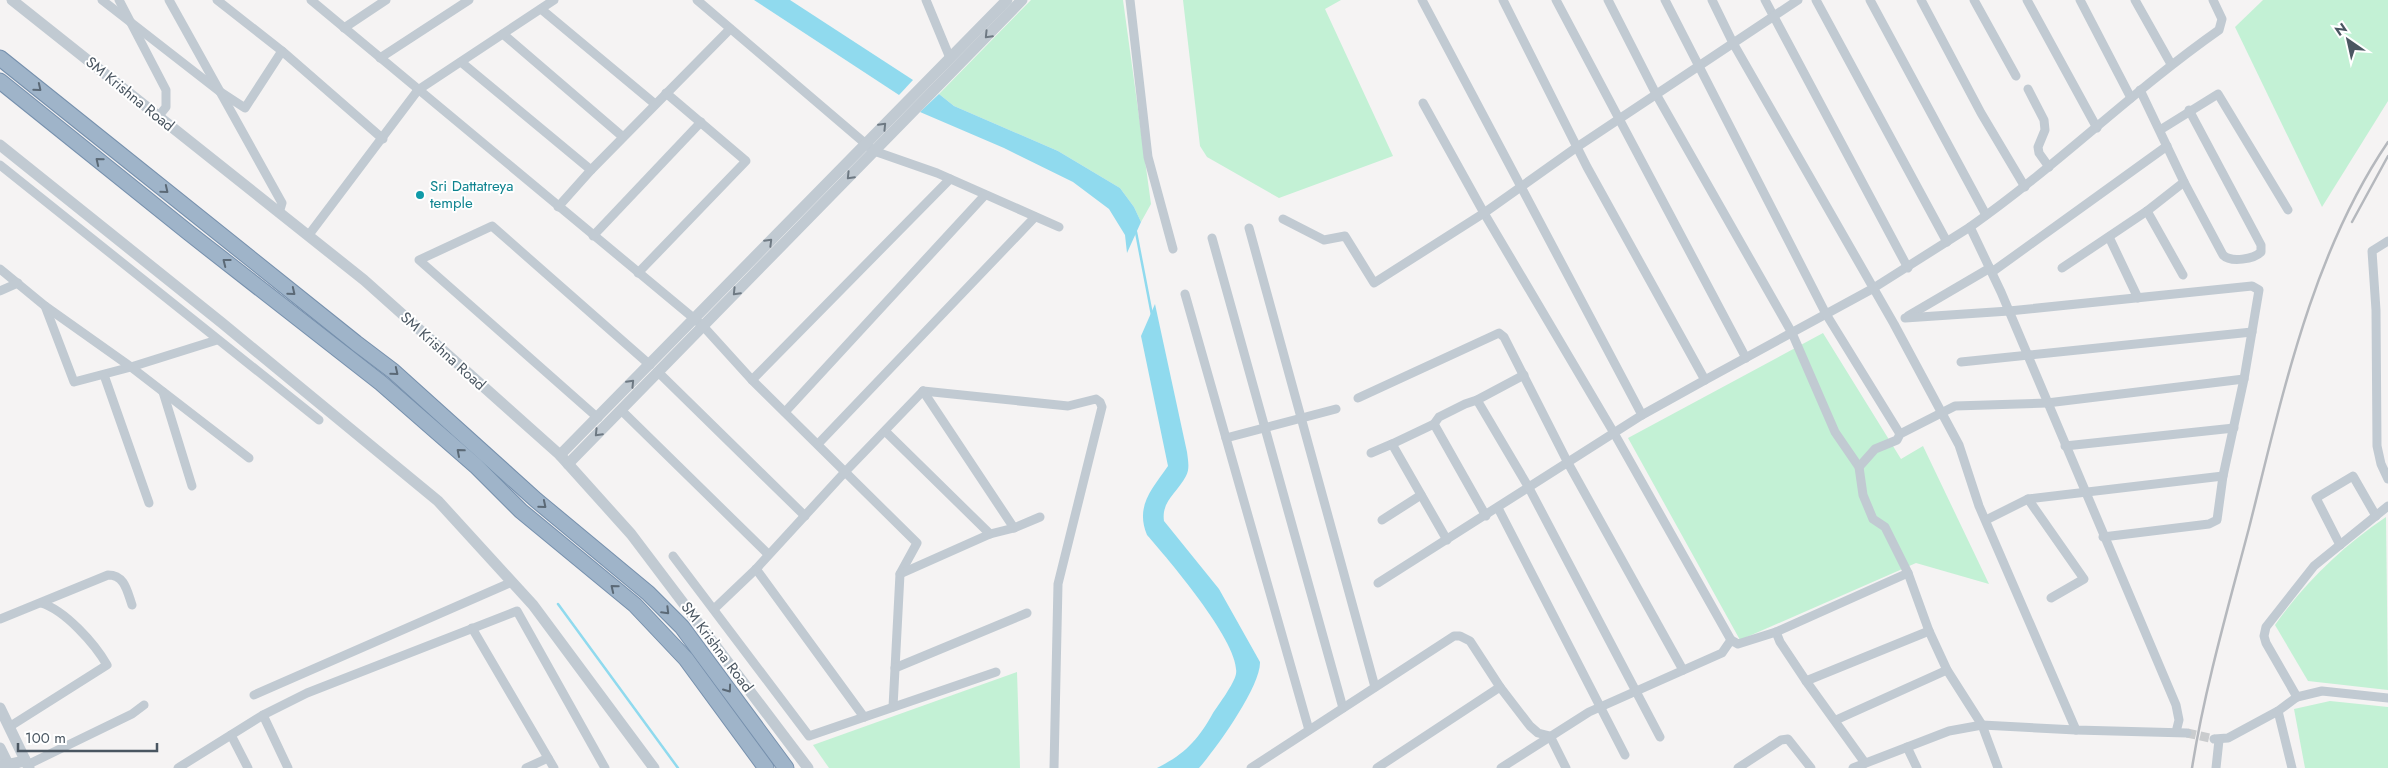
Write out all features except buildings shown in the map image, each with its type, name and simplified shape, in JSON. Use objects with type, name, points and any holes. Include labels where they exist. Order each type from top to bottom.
[{"type":"highway","name":"SM Krishna Road","points":[[0,58],[352,350],[521,511],[635,606],[686,659],[766,768]]},
{"type":"highway","name":"SM Krishna Road","points":[[0,81],[189,233],[352,350],[393,371],[536,500],[648,593],[682,628],[786,768]]},
{"type":"street","name":"SM Krishna Road","points":[[12,0],[364,280],[564,459],[631,534],[806,765]]},
{"type":"street","points":[[102,0],[218,91],[245,108],[282,51]]},
{"type":"street","points":[[119,0],[166,90],[166,107],[158,117]]},
{"type":"street","points":[[169,0],[282,203],[280,213]]},
{"type":"street","points":[[216,0],[282,51],[383,139]]},
{"type":"street","points":[[311,0],[698,322],[752,380],[917,544],[900,574],[893,707]]},
{"type":"street","points":[[344,28],[386,0]]},
{"type":"street","points":[[380,58],[469,0]]},
{"type":"street","points":[[308,236],[383,139],[418,90],[554,0]]},
{"type":"street","points":[[697,0],[871,147],[950,179],[1059,228]]},
{"type":"street","points":[[926,0],[950,58]]},
{"type":"street","points":[[871,147],[950,58],[1007,0]]},
{"type":"street","points":[[564,459],[598,418],[654,368],[871,147],[1022,0]]},
{"type":"street","points":[[1130,0],[1148,157],[1173,249]]},
{"type":"street","points":[[1422,0],[1642,415]]},
{"type":"street","points":[[1503,0],[1577,147],[1705,380]]},
{"type":"street","points":[[1556,0],[1746,358]]},
{"type":"street","points":[[1608,0],[1656,94],[1792,333],[1835,432],[1859,467],[1862,495],[1874,518],[1885,527],[1908,573],[1929,631],[1947,670],[1982,725],[1998,768]]},
{"type":"street","points":[[1665,0],[1826,314],[1900,434]]},
{"type":"street","points":[[1712,0],[1733,43],[1872,289],[1894,324],[1959,445],[1979,506],[2076,730]]},
{"type":"street","points":[[1765,0],[1908,268]]},
{"type":"street","points":[[1283,219],[1324,240],[1345,236],[1374,283],[1484,213],[1618,119],[1798,0]]},
{"type":"street","points":[[1816,0],[1948,242]]},
{"type":"street","points":[[1870,0],[1986,216]]},
{"type":"street","points":[[1921,0],[1981,113],[2025,187]]},
{"type":"street","points":[[1974,0],[2016,76]]},
{"type":"street","points":[[2027,0],[2097,128]]},
{"type":"street","points":[[2080,0],[2131,98]]},
{"type":"street","points":[[2134,0],[2171,64]]},
{"type":"street","points":[[1378,583],[1642,415],[1872,289],[1908,268],[1986,216],[2025,187],[2097,128],[2171,64],[2219,30],[2222,19],[2213,0]]},
{"type":"street","points":[[541,9],[655,104]]},
{"type":"street","points":[[558,207],[590,170],[730,29]]},
{"type":"street","points":[[503,34],[623,137]]},
{"type":"street","points":[[461,62],[590,170]]},
{"type":"street","points":[[2028,89],[2044,120],[2045,130],[2038,147],[2039,153],[2049,167]]},
{"type":"street","points":[[2140,90],[2184,182],[2225,257],[2253,258],[2261,252],[2261,245],[2189,110]]},
{"type":"street","points":[[638,273],[746,161],[666,93]]},
{"type":"street","points":[[2160,130],[2215,94],[2221,96],[2288,210]]},
{"type":"street","points":[[1423,103],[1484,213],[1614,433],[1731,640],[1738,644],[1776,632],[1908,573]]},
{"type":"street","points":[[593,236],[701,122]]},
{"type":"street","points":[[0,145],[438,501],[551,628],[654,768]]},
{"type":"street","points":[[1894,324],[1991,270],[2167,146]]},
{"type":"street","points":[[0,165],[318,420]]},
{"type":"street","points":[[752,380],[950,179]]},
{"type":"street","points":[[2062,268],[2109,238],[2184,182]]},
{"type":"street","points":[[785,412],[985,195]]},
{"type":"street","points":[[2147,211],[2183,275]]},
{"type":"street","points":[[818,444],[1034,217]]},
{"type":"street","points":[[598,418],[419,260],[492,226],[654,368],[805,516]]},
{"type":"street","points":[[1970,227],[2028,355],[2103,537],[2176,706],[2179,720],[2176,732]]},
{"type":"street","points":[[1249,228],[1375,687]]},
{"type":"street","points":[[1212,238],[1343,708]]},
{"type":"street","points":[[2109,238],[2138,298]]},
{"type":"street","points":[[2388,241],[2372,251],[2376,319],[2377,446],[2381,464],[2388,479]]},
{"type":"street","points":[[0,269],[45,306],[131,367],[249,458]]},
{"type":"street","points":[[0,292],[18,283]]},
{"type":"street","points":[[1905,318],[2009,311],[2252,286],[2260,294],[2223,476],[2217,520],[2215,522],[2103,537]]},
{"type":"street","points":[[1186,294],[1309,730]]},
{"type":"street","points":[[45,306],[74,382],[104,375],[217,340]]},
{"type":"street","points":[[1961,362],[2252,332]]},
{"type":"street","points":[[1358,398],[1498,333],[1508,342],[1568,463],[1683,670]]},
{"type":"street","points":[[564,459],[621,410],[654,368]]},
{"type":"street","points":[[104,375],[149,503]]},
{"type":"street","points":[[1371,453],[1434,424],[1439,417],[1477,400],[1524,375]]},
{"type":"street","points":[[1859,467],[1875,449],[1898,440],[1900,434],[1955,406],[2047,402],[2244,379]]},
{"type":"street","points":[[714,609],[756,569],[768,554],[923,391]]},
{"type":"street","points":[[923,391],[1014,528]]},
{"type":"street","points":[[923,391],[1068,406],[1096,399],[1102,407],[1058,584],[1054,768]]},
{"type":"street","points":[[163,392],[192,486]]},
{"type":"street","points":[[1477,400],[1529,488],[1660,737]]},
{"type":"street","points":[[1226,438],[1336,409]]},
{"type":"street","points":[[621,410],[768,554]]},
{"type":"street","points":[[1434,424],[1486,516]]},
{"type":"street","points":[[2065,446],[2234,428]]},
{"type":"street","points":[[886,432],[990,534]]},
{"type":"street","points":[[1392,444],[1447,540]]},
{"type":"street","points":[[1986,520],[2028,499],[2223,476]]},
{"type":"street","points":[[2340,545],[2316,498],[2354,476],[2376,516]]},
{"type":"street","points":[[1382,520],[1421,495]]},
{"type":"street","points":[[2028,499],[2084,578],[2051,598]]},
{"type":"street","points":[[2297,697],[2266,643],[2264,636],[2266,627],[2314,566],[2388,506]]},
{"type":"street","points":[[1498,508],[1626,755]]},
{"type":"street","points":[[900,574],[990,534],[1014,528],[1040,517]]},
{"type":"street","points":[[673,556],[809,736],[996,672]]},
{"type":"street","points":[[756,569],[864,717]]},
{"type":"street","points":[[0,619],[108,575],[116,575],[123,581],[132,605]]},
{"type":"street","points":[[254,695],[512,582]]},
{"type":"street","points":[[9,727],[108,665],[93,644],[52,607],[41,603]]},
{"type":"street","points":[[178,768],[263,715],[307,693],[516,611],[605,768]]},
{"type":"street","points":[[895,668],[1027,613]]},
{"type":"street","points":[[472,628],[554,768]]},
{"type":"street","points":[[1806,681],[1929,631]]},
{"type":"street","points":[[1776,632],[1780,642],[1806,681],[1836,720],[1865,764]]},
{"type":"street","points":[[1251,768],[1454,636],[1460,636],[1470,641],[1500,687],[1530,726],[1538,733],[1550,736],[1566,768]]},
{"type":"street","points":[[1501,768],[1600,706],[1722,653],[1731,640]]},
{"type":"street","points":[[1836,720],[1947,670]]},
{"type":"street","points":[[1376,768],[1500,687]]},
{"type":"street","points":[[2216,768],[2216,740],[2228,738],[2278,711],[2297,697],[2322,691],[2388,698]]},
{"type":"street","points":[[16,765],[132,714],[144,705]]},
{"type":"street","points":[[0,708],[9,727],[16,765]]},
{"type":"street","points":[[2278,711],[2292,768]]},
{"type":"street","points":[[263,715],[288,768]]},
{"type":"street","points":[[1853,768],[1949,730],[1982,725],[2187,733]]},
{"type":"street","points":[[231,734],[248,768]]},
{"type":"street","points":[[1738,768],[1780,740],[1788,740],[1811,768]]},
{"type":"street","points":[[1907,747],[1917,768]]},
{"type":"street","points":[[0,748],[16,765]]},
{"type":"street","points":[[526,768],[548,758]]},
{"type":"green space","points":[[1031,0],[1123,0],[1151,204],[1141,222],[1134,207],[1120,188],[1058,151],[954,106],[939,94]]},
{"type":"green space","points":[[1183,0],[1341,0],[1325,9],[1393,156],[1279,198],[1207,157],[1200,146]]},
{"type":"green space","points":[[2263,0],[2388,0],[2388,101],[2322,207],[2235,27]]},
{"type":"green space","points":[[1823,333],[1901,459],[1923,446],[1989,584],[1916,563],[1740,640],[1628,438]]},
{"type":"green space","points":[[2386,517],[2388,690],[2308,681],[2275,625],[2312,579],[2354,540]]},
{"type":"green space","points":[[1017,672],[1020,768],[829,768],[813,745]]},
{"type":"green space","points":[[2330,701],[2388,707],[2388,768],[2305,768],[2294,709]]},
{"type":"water","points":[[754,0],[790,0],[913,80],[899,95]]},
{"type":"water","points":[[939,94],[954,106],[1058,151],[1120,188],[1134,207],[1141,222],[1127,253],[1125,235],[1109,209],[1073,182],[1004,148],[920,112]]},
{"type":"water","points":[[1155,304],[1188,464],[1188,470],[1183,482],[1165,508],[1164,521],[1219,589],[1260,662],[1258,673],[1246,701],[1216,747],[1199,768],[1157,768],[1183,752],[1196,739],[1236,674],[1234,660],[1216,623],[1186,582],[1147,535],[1144,525],[1144,506],[1147,498],[1168,466],[1141,336]]},
{"type":"waterway","points":[[1136,232],[1152,315]]},
{"type":"waterway","points":[[558,604],[678,768]]},
{"type":"tunnel","points":[[2187,733],[2214,739]]},
{"type":"railway","points":[[2192,768],[2203,708],[2218,648],[2287,379],[2302,329],[2338,232],[2361,186],[2388,142]]},
{"type":"railway","points":[[2352,222],[2388,156]]},
{"type":"place","name":"Sri Dattatreya temple","points":[[420,195]]}]
